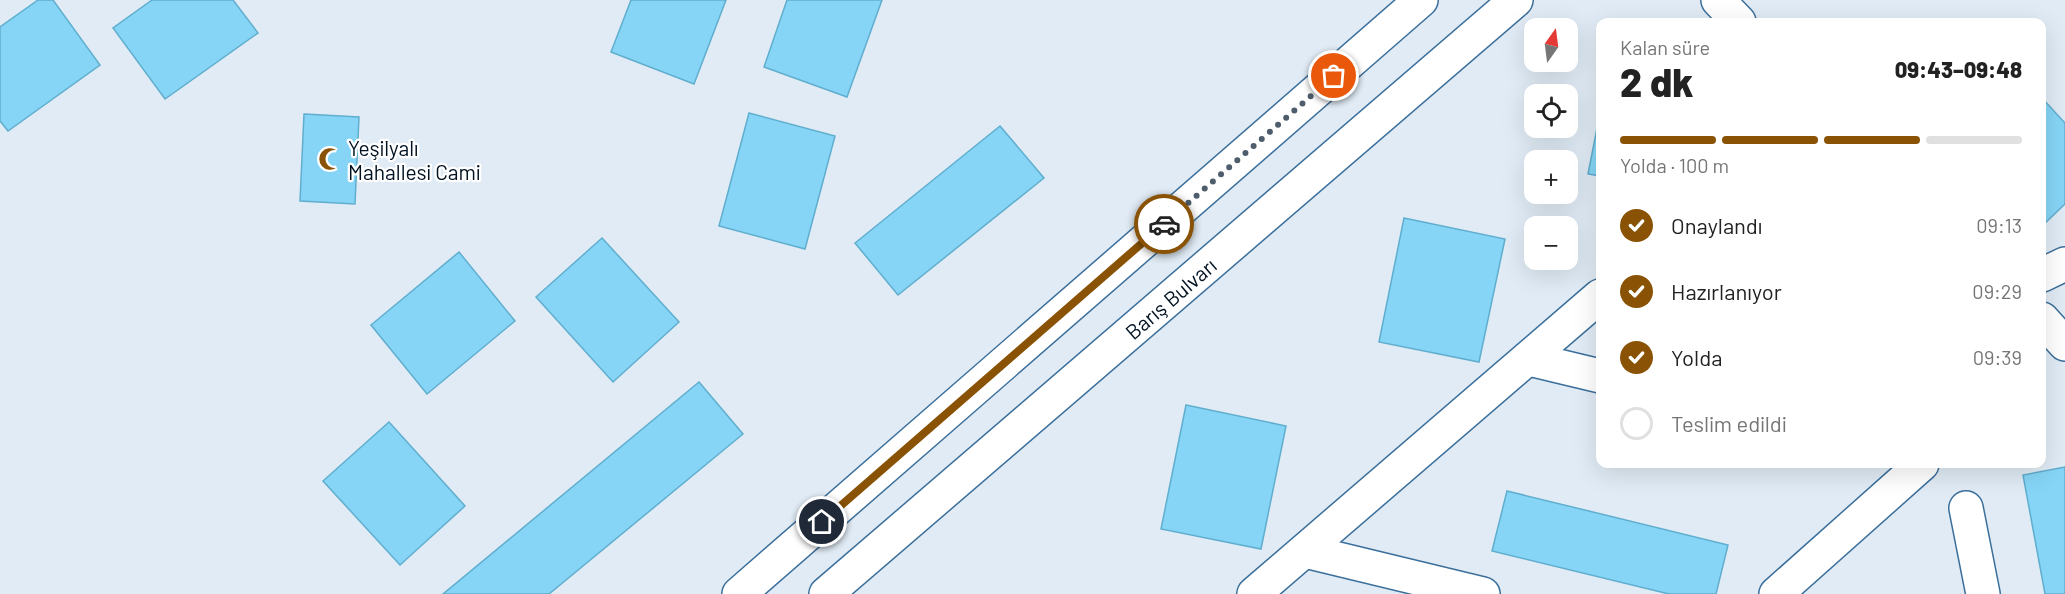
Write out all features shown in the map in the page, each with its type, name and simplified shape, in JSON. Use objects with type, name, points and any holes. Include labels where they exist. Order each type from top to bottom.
[{"type":"main road","points":[[740,594],[1421,0]]},
{"type":"main road","name":"Barış Bulvarı","points":[[826,594],[1516,0]]},
{"type":"main road","points":[[1718,0],[1735,18]]},
{"type":"main road","points":[[2046,273],[2065,264]]},
{"type":"main road","points":[[1254,594],[1596,300]]},
{"type":"main road","points":[[1529,359],[1596,375]]},
{"type":"main road","points":[[1776,594],[1918,468]]},
{"type":"main road","points":[[1966,508],[1983,594]]},
{"type":"main road","points":[[1305,551],[1483,594]]},
{"type":"building","points":[[38,0],[53,0],[100,65],[8,131],[0,121],[0,27]]},
{"type":"building","points":[[152,0],[233,0],[258,33],[165,99],[113,28]]},
{"type":"building","points":[[631,0],[726,0],[694,84],[611,52]]},
{"type":"building","points":[[787,0],[882,0],[847,97],[764,67]]},
{"type":"building","points":[[2046,102],[2065,123],[2065,204],[2046,222]]},
{"type":"building","points":[[749,113],[835,136],[805,249],[719,226]]},
{"type":"building","name":"Yeşilyalı Mahallesi Cami","points":[[304,114],[359,117],[355,204],[300,201]]},
{"type":"building","points":[[1000,126],[1044,178],[898,295],[855,243]]},
{"type":"building","points":[[1596,133],[1596,175],[1588,174]]},
{"type":"building","points":[[1404,218],[1505,239],[1479,362],[1379,342]]},
{"type":"building","points":[[602,238],[679,322],[613,382],[536,297]]},
{"type":"building","points":[[459,252],[515,321],[427,394],[371,325]]},
{"type":"building","points":[[699,382],[743,434],[549,594],[443,594]]},
{"type":"building","points":[[1186,405],[1286,426],[1261,549],[1161,529]]},
{"type":"building","points":[[389,422],[465,506],[400,565],[323,481]]},
{"type":"building","points":[[2065,467],[2065,594],[2045,594],[2023,475]]},
{"type":"building","points":[[1507,491],[1728,545],[1716,594],[1669,594],[1492,551]]},
{"type":"way so far","points":[[1164,224],[1334,76]]},
{"type":"place","name":"Yeşilyalı Mahallesi Cami","points":[[330,159]]},
{"type":"route","points":[[822,522],[1164,224]]}]
